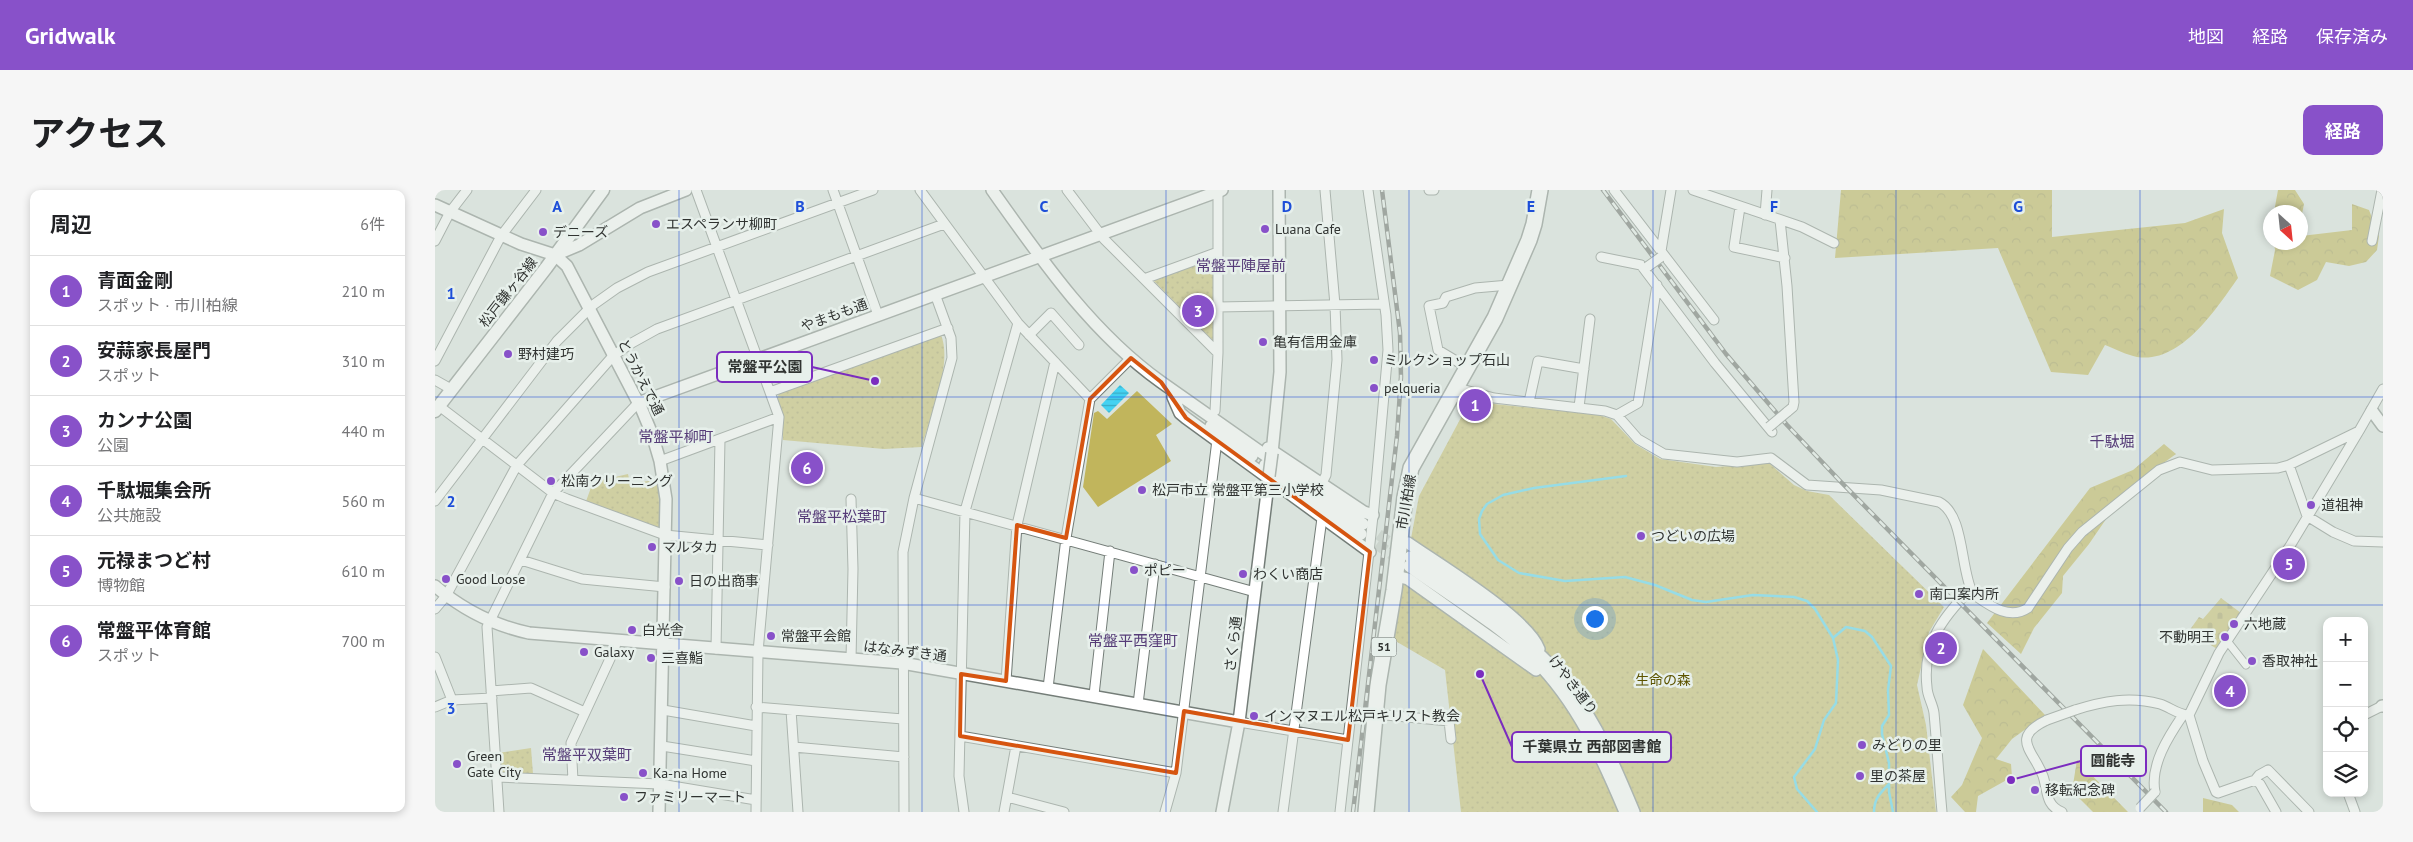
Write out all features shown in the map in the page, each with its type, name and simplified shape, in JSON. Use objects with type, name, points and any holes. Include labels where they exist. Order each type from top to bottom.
[{"type":"main road","name":"松戸鎌ヶ谷線","points":[[437,409],[603,190]]},
{"type":"main road","name":"市川柏線","points":[[1366,812],[1375,714],[1396,576],[1405,497],[1411,468],[1458,388],[1495,318],[1534,224],[1540,190]]},
{"type":"street","points":[[435,241],[450,212],[467,190]]},
{"type":"street","points":[[435,361],[501,236],[536,190]]},
{"type":"street","points":[[435,205],[501,236],[555,255],[579,245],[640,208],[687,190]]},
{"type":"street","points":[[696,190],[779,417],[758,652],[756,812]]},
{"type":"street","points":[[833,190],[878,315]]},
{"type":"street","points":[[435,501],[557,341],[589,308],[617,288],[648,272],[873,190]]},
{"type":"street","points":[[920,190],[1018,323],[1090,399]]},
{"type":"street","points":[[992,190],[1070,295],[1131,358],[1362,529],[1173,397]]},
{"type":"street","points":[[1067,190],[1100,234],[1217,352]]},
{"type":"street","points":[[1215,411],[1219,190]]},
{"type":"street","name":"やまもも通","points":[[638,403],[1219,190]]},
{"type":"street","name":"さくら通","points":[[1221,812],[1239,722],[1280,372],[1279,190]]},
{"type":"street","points":[[1322,484],[1326,475],[1336,370],[1335,305],[1325,190]]},
{"type":"street","points":[[1340,812],[1370,552],[1387,359],[1384,304],[1368,190]]},
{"type":"street","points":[[1429,190],[1434,190]]},
{"type":"street","points":[[1614,190],[1714,320]]},
{"type":"street","points":[[1645,268],[1662,254],[1671,190]]},
{"type":"street","points":[[1693,190],[1711,193],[1740,207],[1803,227],[1834,243]]},
{"type":"street","points":[[1765,214],[1767,190]]},
{"type":"street","points":[[2372,241],[2382,190]]},
{"type":"street","points":[[1740,207],[1734,247],[1785,258]]},
{"type":"street","points":[[1601,257],[1641,265],[1645,268],[1715,363],[1770,430],[1793,407],[1794,402],[1785,258],[1780,220]]},
{"type":"street","points":[[435,609],[446,596],[517,465],[613,356],[657,329],[944,224]]},
{"type":"street","points":[[1144,279],[1217,252]]},
{"type":"street","name":"とうかえで通","points":[[555,255],[567,266],[638,403],[652,434],[660,461],[666,499],[663,710],[659,812]]},
{"type":"street","points":[[1468,368],[1438,350],[1429,306],[1443,303],[1446,297],[1475,288],[1509,285]]},
{"type":"street","points":[[1617,415],[1638,403],[1657,285]]},
{"type":"street","points":[[904,812],[903,552],[913,498],[950,370],[951,338],[935,294]]},
{"type":"street","points":[[1218,307],[1384,304]]},
{"type":"street","points":[[1029,335],[1051,313],[1079,345]]},
{"type":"street","points":[[1579,407],[1590,319]]},
{"type":"street","points":[[964,812],[959,776],[965,511],[1018,323]]},
{"type":"street","points":[[770,392],[948,328]]},
{"type":"street","points":[[1048,688],[1066,538],[1090,399],[1131,358]]},
{"type":"street","points":[[1529,402],[1538,361],[1584,369]]},
{"type":"street","points":[[1006,681],[1017,525],[1055,362]]},
{"type":"street","points":[[435,380],[451,389]]},
{"type":"street","points":[[1161,382],[1186,390],[1272,452],[1364,512],[1373,515]]},
{"type":"street","points":[[1161,382],[1173,397],[1180,413],[1370,552]]},
{"type":"street","points":[[1458,388],[1494,398],[1595,408],[1617,415],[1638,439],[1664,454],[1737,462],[1771,458],[1807,485],[1881,490],[1943,504],[1954,519],[1970,590],[1991,607],[2006,613],[2021,612],[2028,608],[2068,548],[2082,532],[2146,480],[2173,464],[2184,462],[2212,470],[2278,468],[2289,465],[2359,431]]},
{"type":"street","points":[[2142,810],[2155,792],[2155,775],[2164,742],[2186,715],[2227,641],[2372,411],[2383,389]]},
{"type":"street","points":[[499,812],[487,632],[490,622],[553,493],[638,403]]},
{"type":"street","points":[[437,409],[482,439],[553,493],[665,535],[768,545]]},
{"type":"street","points":[[2372,411],[2383,426]]},
{"type":"street","points":[[660,461],[779,417]]},
{"type":"street","points":[[716,649],[720,439]]},
{"type":"street","points":[[1165,812],[1176,773],[1217,440]]},
{"type":"street","points":[[2289,465],[2307,516],[2333,532],[2355,541],[2383,542]]},
{"type":"street","points":[[913,498],[1066,538],[1255,592]]},
{"type":"street","points":[[851,499],[853,569],[851,659]]},
{"type":"street","points":[[1283,812],[1322,518]]},
{"type":"street","points":[[1400,542],[1408,543],[1509,614],[1531,634],[1537,657]]},
{"type":"street","points":[[1094,695],[1110,551]]},
{"type":"street","points":[[521,560],[582,579],[665,587]]},
{"type":"street","points":[[1409,562],[1519,634],[1537,657]]},
{"type":"street","points":[[1138,704],[1155,564]]},
{"type":"street","points":[[1396,576],[1408,579],[1538,672],[1549,677]]},
{"type":"street","name":"はなみずき通","points":[[435,586],[466,610],[490,622],[529,633],[902,663],[1348,740]]},
{"type":"street","points":[[1942,812],[1933,707],[1927,689],[1926,675],[1934,633],[1949,610],[1970,590]]},
{"type":"street","points":[[573,780],[571,743],[615,648],[616,641]]},
{"type":"street","points":[[2227,641],[2245,664]]},
{"type":"street","points":[[435,656],[453,700]]},
{"type":"street","name":"けやき通り","points":[[1537,657],[1549,677],[1585,725],[1601,756],[1625,812]]},
{"type":"street","name":"けやき通り","points":[[1537,657],[1569,687],[1591,720],[1608,752],[1634,812]]},
{"type":"street","points":[[435,708],[453,700],[531,688],[585,712]]},
{"type":"street","points":[[2062,812],[2053,808],[2049,801],[2043,777],[2027,749],[2029,733],[2034,726],[2075,710],[2099,703],[2122,700],[2161,704],[2186,715],[2215,792],[2218,793],[2255,780],[2259,775],[2268,770],[2309,812]]},
{"type":"street","points":[[2368,713],[2383,706]]},
{"type":"street","points":[[756,707],[903,719]]},
{"type":"street","points":[[663,710],[756,726]]},
{"type":"street","points":[[791,710],[798,812]]},
{"type":"street","points":[[1375,714],[1449,722],[1451,739]]},
{"type":"street","points":[[960,736],[1176,773]]},
{"type":"street","points":[[662,746],[756,762]]},
{"type":"street","points":[[1004,812],[1016,746]]},
{"type":"street","points":[[794,748],[904,757]]},
{"type":"street","points":[[497,777],[660,784],[756,800]]},
{"type":"street","points":[[2255,780],[2260,784],[2276,812]]},
{"type":"street","points":[[1007,797],[1064,812]]},
{"type":"street","points":[[2349,797],[2355,812]]},
{"type":"highlighted area","points":[[1131,358],[1161,382],[1186,418],[1370,552],[1348,740],[1184,711],[1176,773],[960,736],[961,674],[1006,681],[1017,525],[1066,538],[1090,399]]},
{"type":"green space","points":[[1841,190],[2052,190],[2052,237],[2185,223],[2224,209],[2222,233],[2238,278],[2196,332],[2168,352],[2153,357],[2137,357],[2105,345],[2088,375],[2051,372],[1998,248],[1835,258]]},
{"type":"green space","points":[[2278,190],[2295,190],[2304,204],[2304,205],[2275,205]]},
{"type":"green space","points":[[2352,204],[2369,210],[2379,236],[2377,250],[2366,262],[2349,266],[2326,262],[2317,280],[2298,290],[2270,276],[2275,250],[2308,250],[2308,235],[2352,230]]},
{"type":"green space","points":[[1214,258],[1214,341],[1213,341],[1152,279]]},
{"type":"green space","points":[[941,335],[944,347],[942,375],[935,406],[922,447],[884,449],[783,440],[783,417],[777,398],[780,392]]},
{"type":"green space","points":[[1137,391],[1172,424],[1156,435],[1171,461],[1098,507],[1083,487],[1094,413],[1098,411],[1107,419]]},
{"type":"green space","name":"生命の森","points":[[1471,399],[1494,404],[1596,414],[1611,419],[1635,444],[1660,459],[1716,467],[1769,463],[1794,485],[1807,491],[1829,495],[1944,607],[1929,632],[1917,685],[1926,725],[1936,812],[1461,812],[1445,670],[1392,639],[1419,496]]},
{"type":"green space","points":[[2164,444],[2176,454],[2126,490],[2089,544],[2063,576],[2062,593],[2034,628],[2021,654],[1987,623],[2090,488],[2133,470]]},
{"type":"green space","points":[[628,474],[630,483],[658,480],[660,527],[657,529],[585,504],[593,482]]},
{"type":"green space","points":[[2221,598],[2241,613],[2217,649],[2189,631],[2199,617],[2203,619]]},
{"type":"green space","points":[[1983,649],[2045,715],[2012,739],[1996,759],[2011,764],[2012,777],[1978,796],[1976,812],[1965,812],[1951,797],[1962,785],[1982,738],[1963,705]]},
{"type":"green space","points":[[531,748],[533,774],[531,776],[499,773],[498,753]]},
{"type":"green space","points":[[2077,760],[2128,812],[2093,812],[2072,791]]},
{"type":"green space","points":[[2203,798],[2232,805],[2239,812],[2203,812]]},
{"type":"water","points":[[1120,385],[1129,393],[1109,413],[1101,405]]},
{"type":"waterway","points":[[1626,476],[1534,488],[1503,495],[1487,504],[1482,511],[1479,519],[1480,534],[1498,560],[1519,573],[1565,581],[1625,577],[1655,585],[1692,600],[1706,602],[1753,595],[1794,597],[1807,601],[1815,609],[1833,638],[1838,660],[1836,703],[1824,720],[1815,749],[1794,777],[1797,789],[1817,812]]},
{"type":"waterway","points":[[1833,638],[1846,627],[1865,631],[1872,637],[1891,666],[1888,690],[1889,715],[1882,726],[1882,734],[1889,763],[1889,792],[1893,812]]},
{"type":"waterway","points":[[1874,812],[1878,796],[1889,784]]},
{"type":"tunnel","points":[[1365,525],[1405,553]]},
{"type":"tunnel","points":[[1363,535],[1403,562]]},
{"type":"railway","points":[[1353,812],[1397,436],[1401,377],[1400,333],[1382,190]]},
{"type":"railway","points":[[1603,190],[1726,354],[1787,425],[2166,812]]},
{"type":"place","name":"エスペランサ柳町","points":[[656,224]]},
{"type":"place","name":"Luana Cafe","points":[[1265,229]]},
{"type":"place","name":"デニーズ","points":[[543,232]]},
{"type":"place","name":"カンナ公園","points":[[1198,311]]},
{"type":"place","name":"亀有信用金庫","points":[[1263,342]]},
{"type":"place","name":"野村建巧","points":[[508,354]]},
{"type":"place","name":"ミルクショップ石山","points":[[1374,360]]},
{"type":"place","name":"常盤平公園","points":[[875,381]]},
{"type":"place","name":"pelqueria","points":[[1374,388]]},
{"type":"place","name":"青面金剛","points":[[1475,405]]},
{"type":"place","name":"常盤平体育館","points":[[807,468]]},
{"type":"place","name":"松南クリーニング","points":[[551,481]]},
{"type":"place","name":"松戸市立 常盤平第三小学校","points":[[1142,490]]},
{"type":"place","name":"道祖神","points":[[2311,505]]},
{"type":"place","name":"つどいの広場","points":[[1641,536]]},
{"type":"place","name":"マルタカ","points":[[652,547]]},
{"type":"place","name":"元禄まつど村","points":[[2289,564]]},
{"type":"place","name":"ポピー","points":[[1134,570]]},
{"type":"place","name":"わくい商店","points":[[1243,574]]},
{"type":"place","name":"Good Loose","points":[[446,579]]},
{"type":"place","name":"日の出商事","points":[[679,581]]},
{"type":"place","name":"南口案内所","points":[[1919,594]]},
{"type":"place","name":"六地蔵","points":[[2234,624]]},
{"type":"place","name":"白光舎","points":[[632,630]]},
{"type":"place","name":"常盤平会館","points":[[771,636]]},
{"type":"place","name":"不動明王","points":[[2225,637]]},
{"type":"place","name":"安蒜家長屋門","points":[[1941,648]]},
{"type":"place","name":"Galaxy","points":[[584,652]]},
{"type":"place","name":"三喜鮨","points":[[651,658]]},
{"type":"place","name":"香取神社","points":[[2252,661]]},
{"type":"place","name":"千葉県立 西部図書館","points":[[1480,674]]},
{"type":"place","name":"千駄堀集会所","points":[[2230,691]]},
{"type":"place","name":"インマヌエル松戸キリスト教会","points":[[1254,716]]},
{"type":"place","name":"みどりの里","points":[[1862,745]]},
{"type":"place","name":"Green Gate City","points":[[457,764]]},
{"type":"place","name":"Ka-na Home","points":[[643,773]]},
{"type":"place","name":"里の茶屋","points":[[1860,776]]},
{"type":"place","name":"圓能寺","points":[[2011,780]]},
{"type":"place","name":"移転紀念碑","points":[[2035,790]]},
{"type":"place","name":"ファミリーマート","points":[[624,797]]},
{"type":"district","name":"常盤平陣屋前","points":[[1241,266]]},
{"type":"district","name":"常盤平柳町","points":[[676,437]]},
{"type":"district","name":"千駄堀","points":[[2112,442]]},
{"type":"district","name":"常盤平松葉町","points":[[842,517]]},
{"type":"district","name":"常盤平西窪町","points":[[1133,641]]},
{"type":"district","name":"常盤平双葉町","points":[[587,755]]}]
